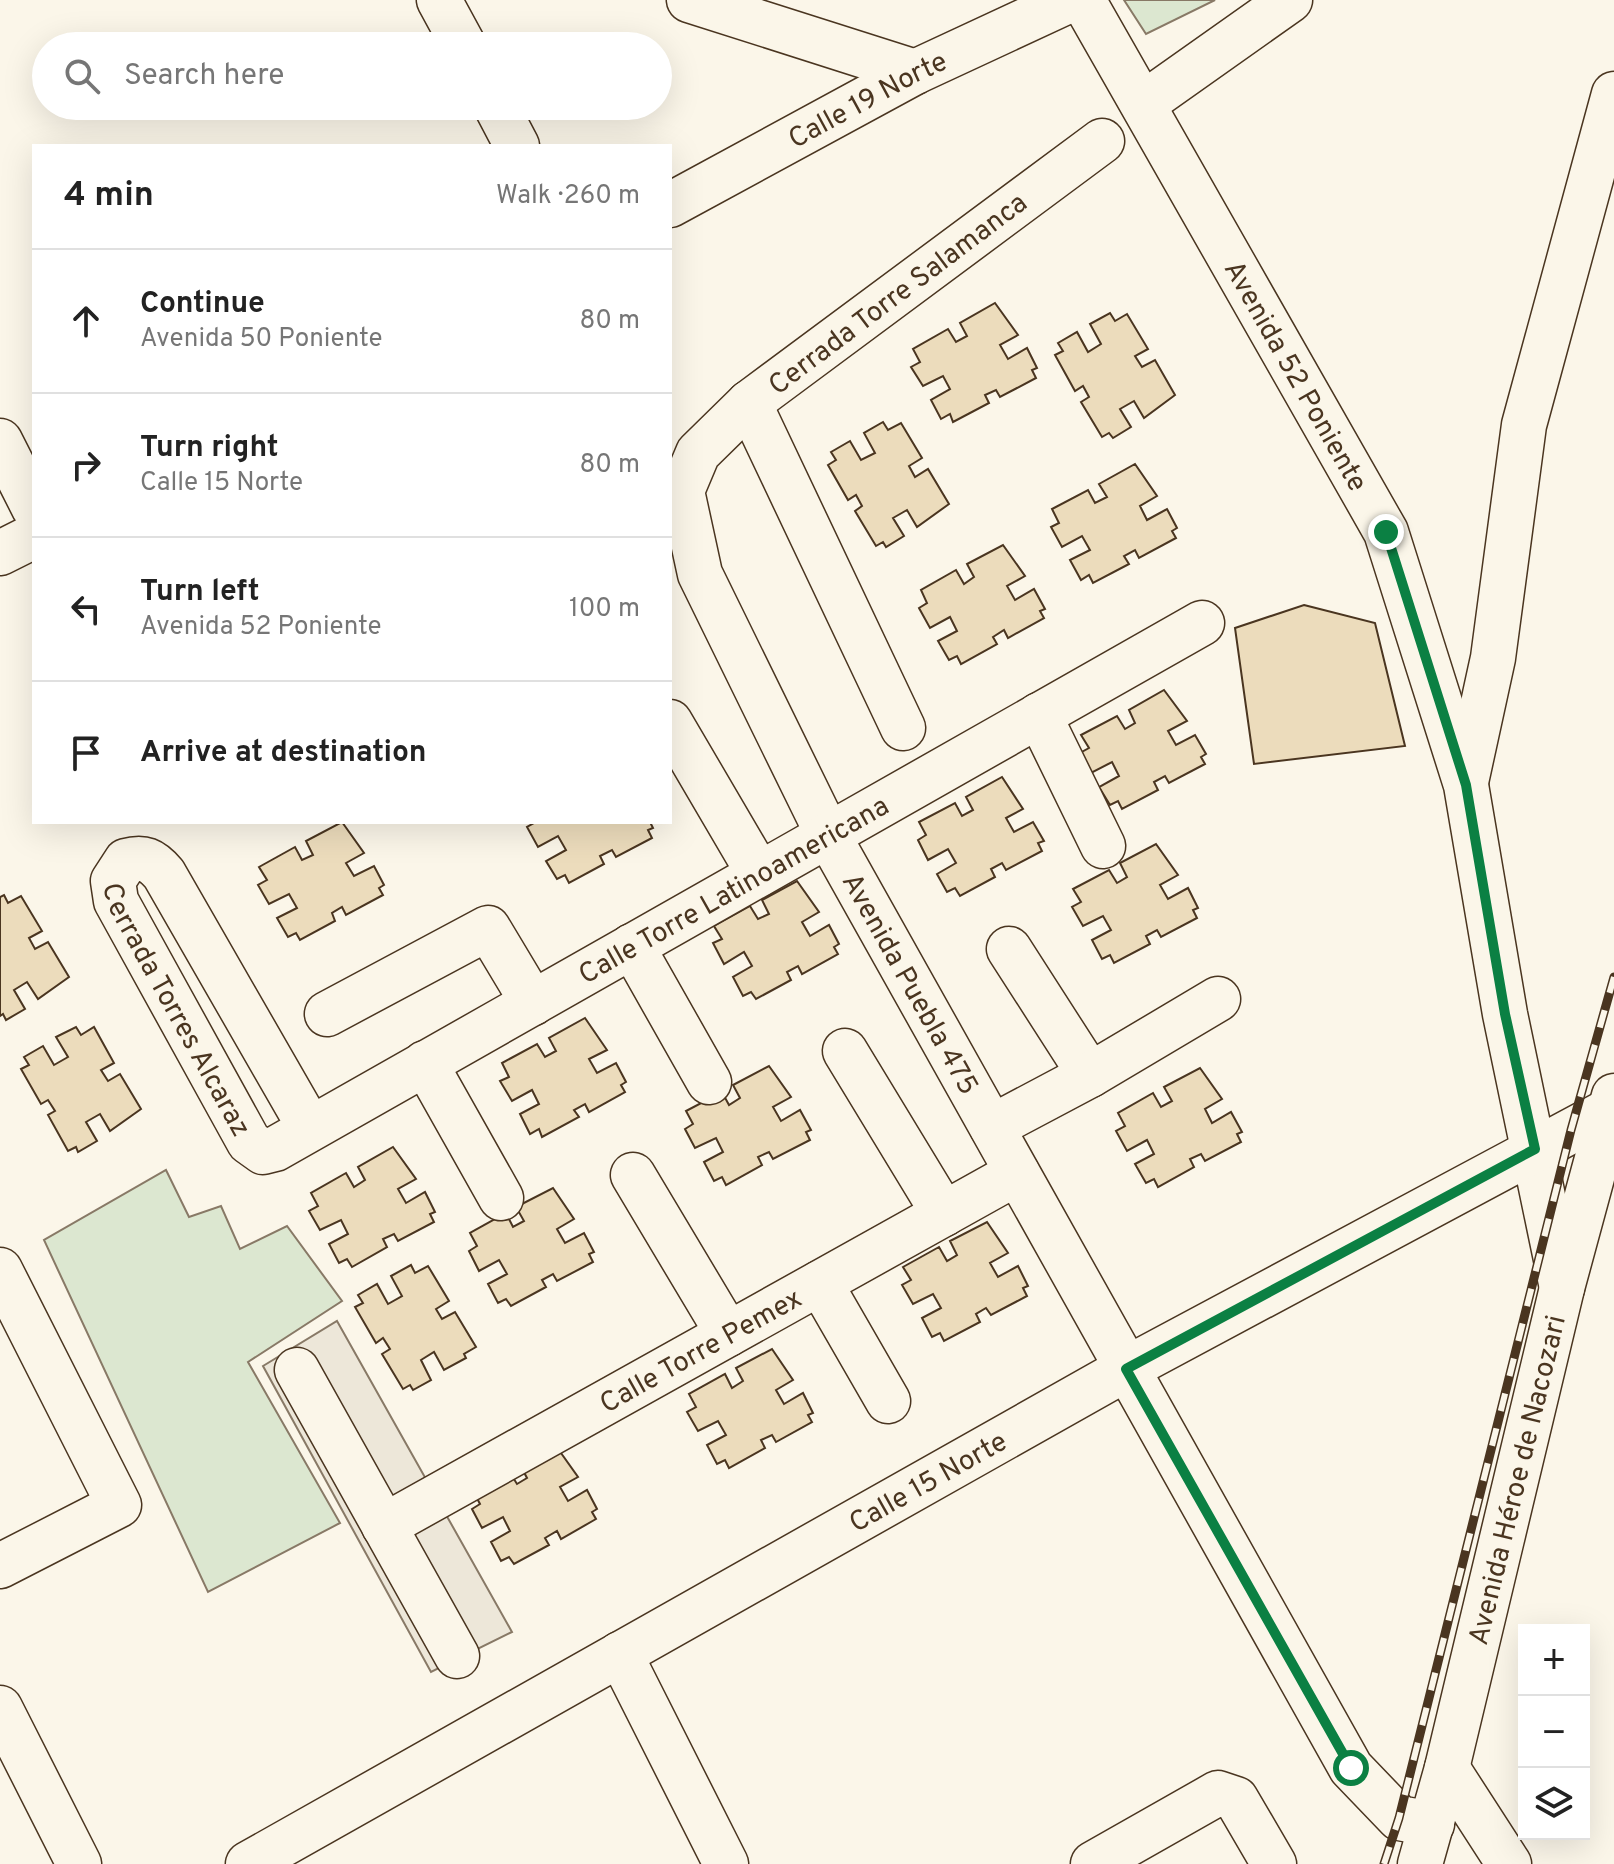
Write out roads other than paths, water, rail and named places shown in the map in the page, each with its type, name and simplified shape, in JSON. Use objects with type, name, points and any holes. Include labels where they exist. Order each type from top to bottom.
[{"type":"street","points":[[439,0],[456,32]]},
{"type":"street","points":[[689,0],[915,72]]},
{"type":"street","name":"Calle 19 Norte","points":[[672,204],[915,72],[1070,0]]},
{"type":"street","name":"Avenida 52 Poniente","points":[[1083,0],[1386,532],[1466,785],[1505,1014],[1562,1288]]},
{"type":"street","points":[[1143,104],[1290,0]]},
{"type":"street","points":[[1466,785],[1493,658],[1524,425],[1614,94]]},
{"type":"street","points":[[503,120],[516,144]]},
{"type":"street","name":"Cerrada Torre Salamanca","points":[[698,453],[749,403],[1102,141]]},
{"type":"street","points":[[749,403],[903,728]]},
{"type":"street","points":[[0,441],[32,504]]},
{"type":"street","name":"Avenida Puebla 475","points":[[698,453],[682,491],[700,574],[828,835],[1351,1768],[1426,1844]]},
{"type":"street","points":[[0,553],[32,537]]},
{"type":"street","name":"Calle Torre Latinoamericana","points":[[263,1152],[275,1149],[1202,623]]},
{"type":"street","points":[[1039,715],[1103,846]]},
{"type":"street","points":[[672,725],[759,874]]},
{"type":"street","name":"Cerrada Torres Alcaraz","points":[[263,1152],[249,1142],[116,901],[113,881],[126,861],[138,857],[153,861],[164,874],[310,1128]]},
{"type":"street","points":[[327,1014],[488,928],[533,1003]]},
{"type":"street","points":[[632,946],[709,1082]]},
{"type":"street","points":[[1009,949],[1090,1075]]},
{"type":"street","points":[[992,1127],[1090,1075],[1218,999]]},
{"type":"street","points":[[845,1051],[944,1214]]},
{"type":"street","points":[[425,1063],[501,1198]]},
{"type":"street","name":"Calle 15 Norte","points":[[248,1864],[1126,1369],[1613,1104]]},
{"type":"street","name":"Avenida Héroe de Nacozari","points":[[1426,1844],[1562,1288],[1613,1104]]},
{"type":"street","name":"Calle Torre Pemex","points":[[384,1526],[1017,1173]]},
{"type":"street","points":[[633,1175],[728,1334]]},
{"type":"street","points":[[0,1270],[119,1505],[0,1566]]},
{"type":"street","points":[[820,1283],[888,1401]]},
{"type":"street","points":[[297,1370],[457,1656]]},
{"type":"street","points":[[620,1654],[726,1864]]},
{"type":"street","points":[[0,1708],[79,1864]]},
{"type":"street","points":[[1447,1768],[1509,1864]]},
{"type":"street","points":[[1093,1864],[1218,1793],[1236,1799],[1274,1864]]},
{"type":"railway","points":[[1384,1864],[1399,1818],[1571,1130],[1614,977]]}]
